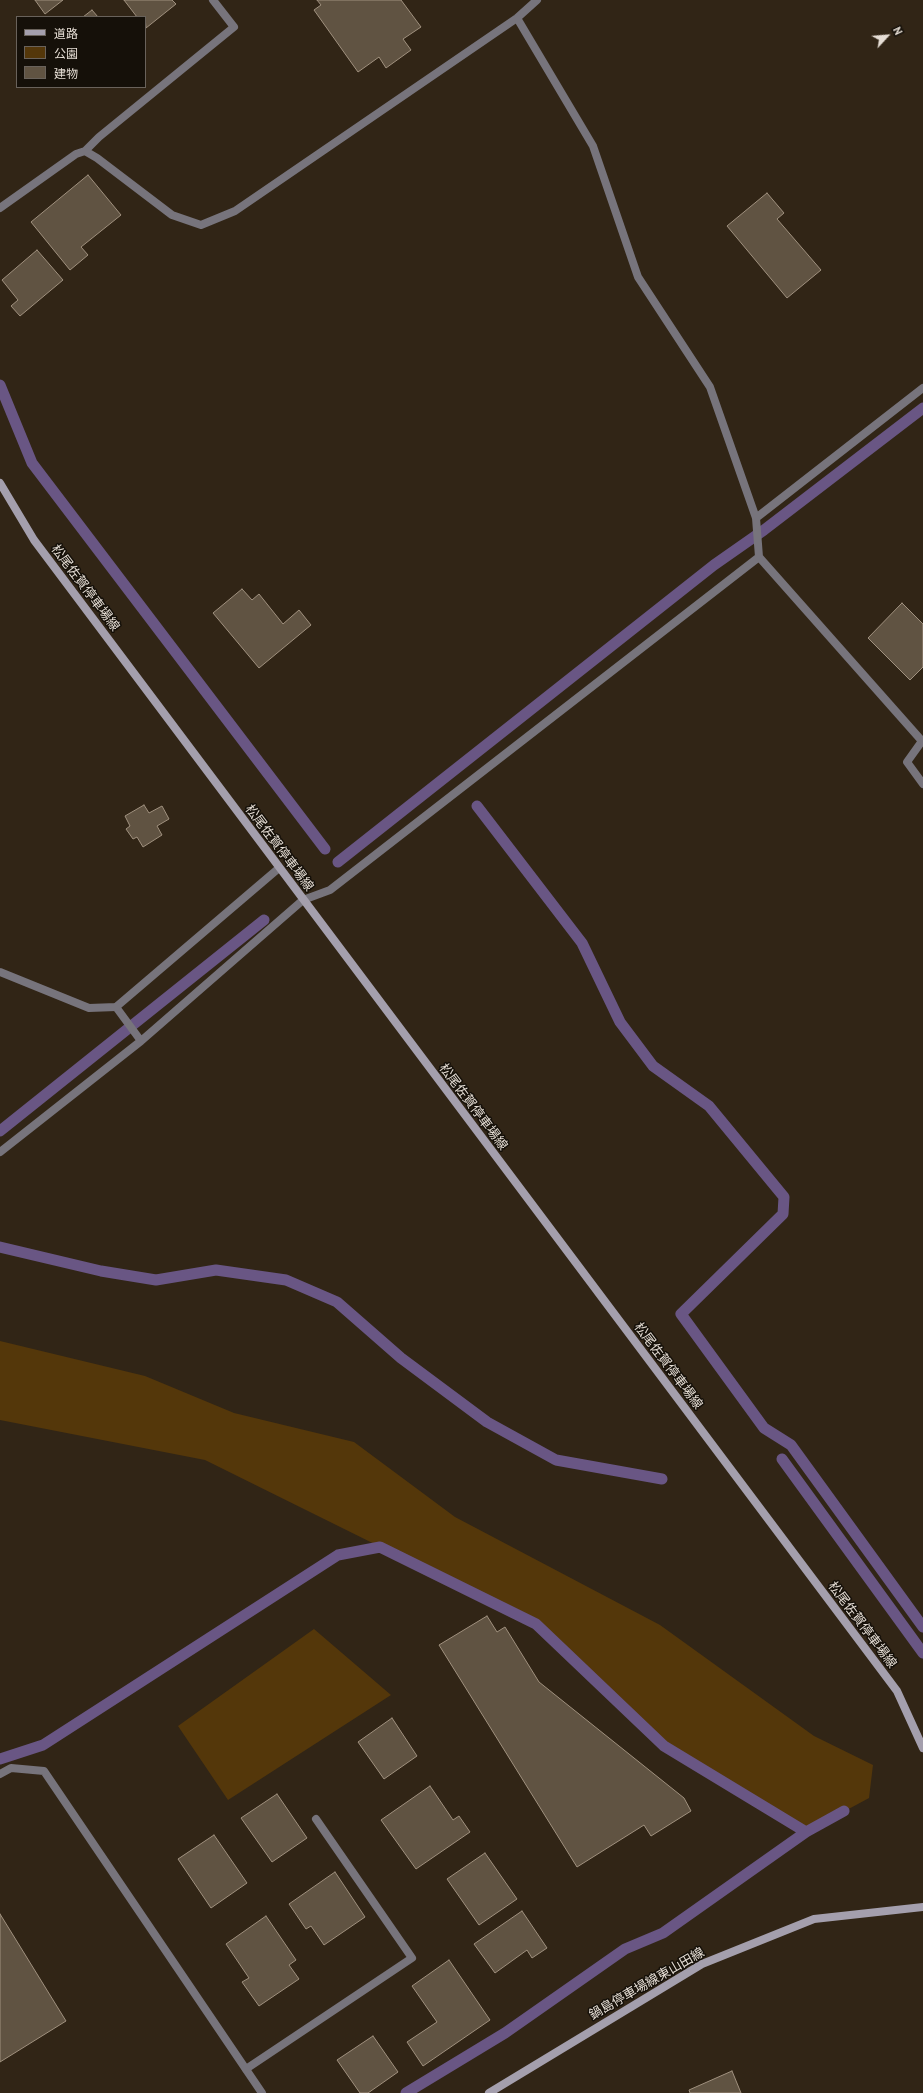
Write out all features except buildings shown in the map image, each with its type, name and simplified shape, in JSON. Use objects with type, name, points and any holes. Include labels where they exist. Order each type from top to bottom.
[{"type":"main road","name":"松尾佐賀停車場線","points":[[0,483],[34,540],[897,1691],[923,1748]]},
{"type":"main road","name":"鍋島停車場線東山田線","points":[[489,2093],[702,1964],[814,1919],[923,1907]]},
{"type":"street","points":[[0,208],[76,154],[85,151],[99,137],[234,27],[213,0]]},
{"type":"street","points":[[85,151],[97,158],[172,215],[202,224],[235,211],[517,18],[537,0]]},
{"type":"street","points":[[517,18],[594,146],[638,277],[710,387],[756,518],[759,557],[923,741],[907,762],[923,784]]},
{"type":"street","points":[[756,518],[923,388]]},
{"type":"street","points":[[0,1152],[141,1041],[303,900],[330,890],[759,557]]},
{"type":"street","points":[[0,972],[89,1008],[116,1006],[279,868]]},
{"type":"street","points":[[116,1006],[141,1041]]},
{"type":"street","points":[[0,1774],[11,1768],[44,1771],[262,2093]]},
{"type":"street","points":[[246,2069],[412,1958],[316,1819]]},
{"type":"green space","points":[[0,1341],[145,1376],[234,1413],[354,1442],[455,1517],[660,1625],[814,1736],[873,1765],[869,1798],[806,1832],[664,1746],[536,1624],[205,1460],[0,1420]]},
{"type":"green space","points":[[314,1629],[391,1695],[228,1800],[178,1726]]},
{"type":"waterway","points":[[0,385],[32,463],[325,849]]},
{"type":"waterway","points":[[338,862],[714,565],[764,530],[923,408]]},
{"type":"waterway","points":[[477,806],[582,943],[620,1022],[653,1066],[709,1106],[784,1197],[783,1214],[681,1314],[764,1428],[791,1445],[923,1627]]},
{"type":"waterway","points":[[0,1131],[264,920]]},
{"type":"waterway","points":[[0,1247],[101,1271],[156,1280],[216,1270],[286,1280],[337,1302],[401,1358],[487,1422],[556,1460],[662,1479]]},
{"type":"waterway","points":[[782,1459],[923,1653]]},
{"type":"waterway","points":[[0,1759],[43,1745],[338,1555],[380,1547],[536,1624],[664,1746],[806,1832]]},
{"type":"waterway","points":[[406,2093],[505,2033],[625,1949],[663,1933],[806,1832],[844,1811]]}]
